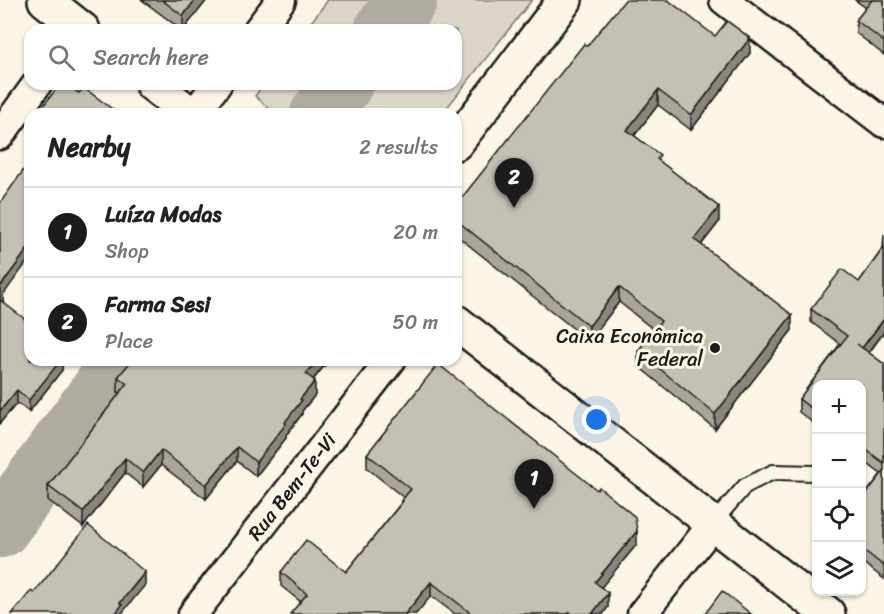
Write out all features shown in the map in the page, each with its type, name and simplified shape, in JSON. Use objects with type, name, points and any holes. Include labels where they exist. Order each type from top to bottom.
[{"type":"main road","points":[[45,0],[74,24]]},
{"type":"main road","points":[[462,135],[565,0]]},
{"type":"main road","points":[[160,90],[184,108]]},
{"type":"main road","points":[[462,117],[494,92]]},
{"type":"main road","points":[[462,327],[828,614]]},
{"type":"street","points":[[263,24],[281,0]]},
{"type":"street","points":[[724,0],[884,123]]},
{"type":"street","points":[[0,135],[33,90]]},
{"type":"street","points":[[197,108],[212,90]]},
{"type":"street","name":"Rua Bem-Te-Vi","points":[[194,614],[386,366]]},
{"type":"street","points":[[642,614],[713,524]]},
{"type":"lane","points":[[713,524],[745,486],[773,472],[812,473]]},
{"type":"shaded area","points":[[328,0],[532,0],[462,89],[462,24],[310,24]]},
{"type":"shaded area","points":[[260,90],[461,90],[447,108],[268,108],[255,96]]},
{"type":"building","points":[[162,0],[195,0],[183,16]]},
{"type":"building","points":[[625,0],[668,0],[715,36],[727,21],[750,38],[691,115],[658,90],[627,130],[660,155],[657,159],[719,207],[694,239],[792,315],[715,414],[638,351],[661,321],[619,287],[589,326],[462,225],[462,197],[584,44],[587,46]]},
{"type":"building","points":[[872,0],[884,0],[884,42],[856,20]]},
{"type":"building","points":[[55,90],[74,90],[79,93],[87,90],[111,108],[42,108]]},
{"type":"building","points":[[24,169],[24,254],[0,287],[0,203]]},
{"type":"building","points":[[884,247],[884,319],[862,348],[884,364],[884,463],[866,450],[866,380],[813,380],[847,336],[811,309],[842,269],[859,282]]},
{"type":"building","points":[[0,300],[24,318],[24,366],[56,366],[29,400],[17,390],[0,411]]},
{"type":"building","points":[[127,366],[313,366],[306,374],[315,381],[300,399],[302,400],[285,422],[286,424],[256,462],[237,447],[206,485],[161,450],[143,473],[125,458],[83,512],[48,486],[127,384],[118,377]]},
{"type":"building","points":[[436,366],[441,366],[597,490],[599,487],[635,517],[637,531],[595,582],[608,593],[592,614],[572,614],[570,612],[568,614],[472,614],[431,582],[405,614],[290,614],[307,594],[281,572],[306,540],[346,572],[411,489],[367,454]]},
{"type":"building","points":[[812,382],[812,409],[799,399]]},
{"type":"building","points":[[884,471],[884,566],[866,552],[866,494]]},
{"type":"building","points":[[88,525],[145,572],[120,603],[122,605],[115,614],[12,614],[31,591],[34,593]]},
{"type":"building","points":[[722,591],[751,614],[705,614]]},
{"type":"waterway","points":[[389,24],[407,0]]},
{"type":"waterway","points":[[325,108],[338,90]]},
{"type":"waterway","points":[[0,528],[119,366]]},
{"type":"place","name":"Farma Sesi","points":[[514,208]]},
{"type":"place","name":"Caixa Econômica Federal","points":[[715,348]]},
{"type":"place","name":"Luíza Modas","points":[[534,509]]}]
